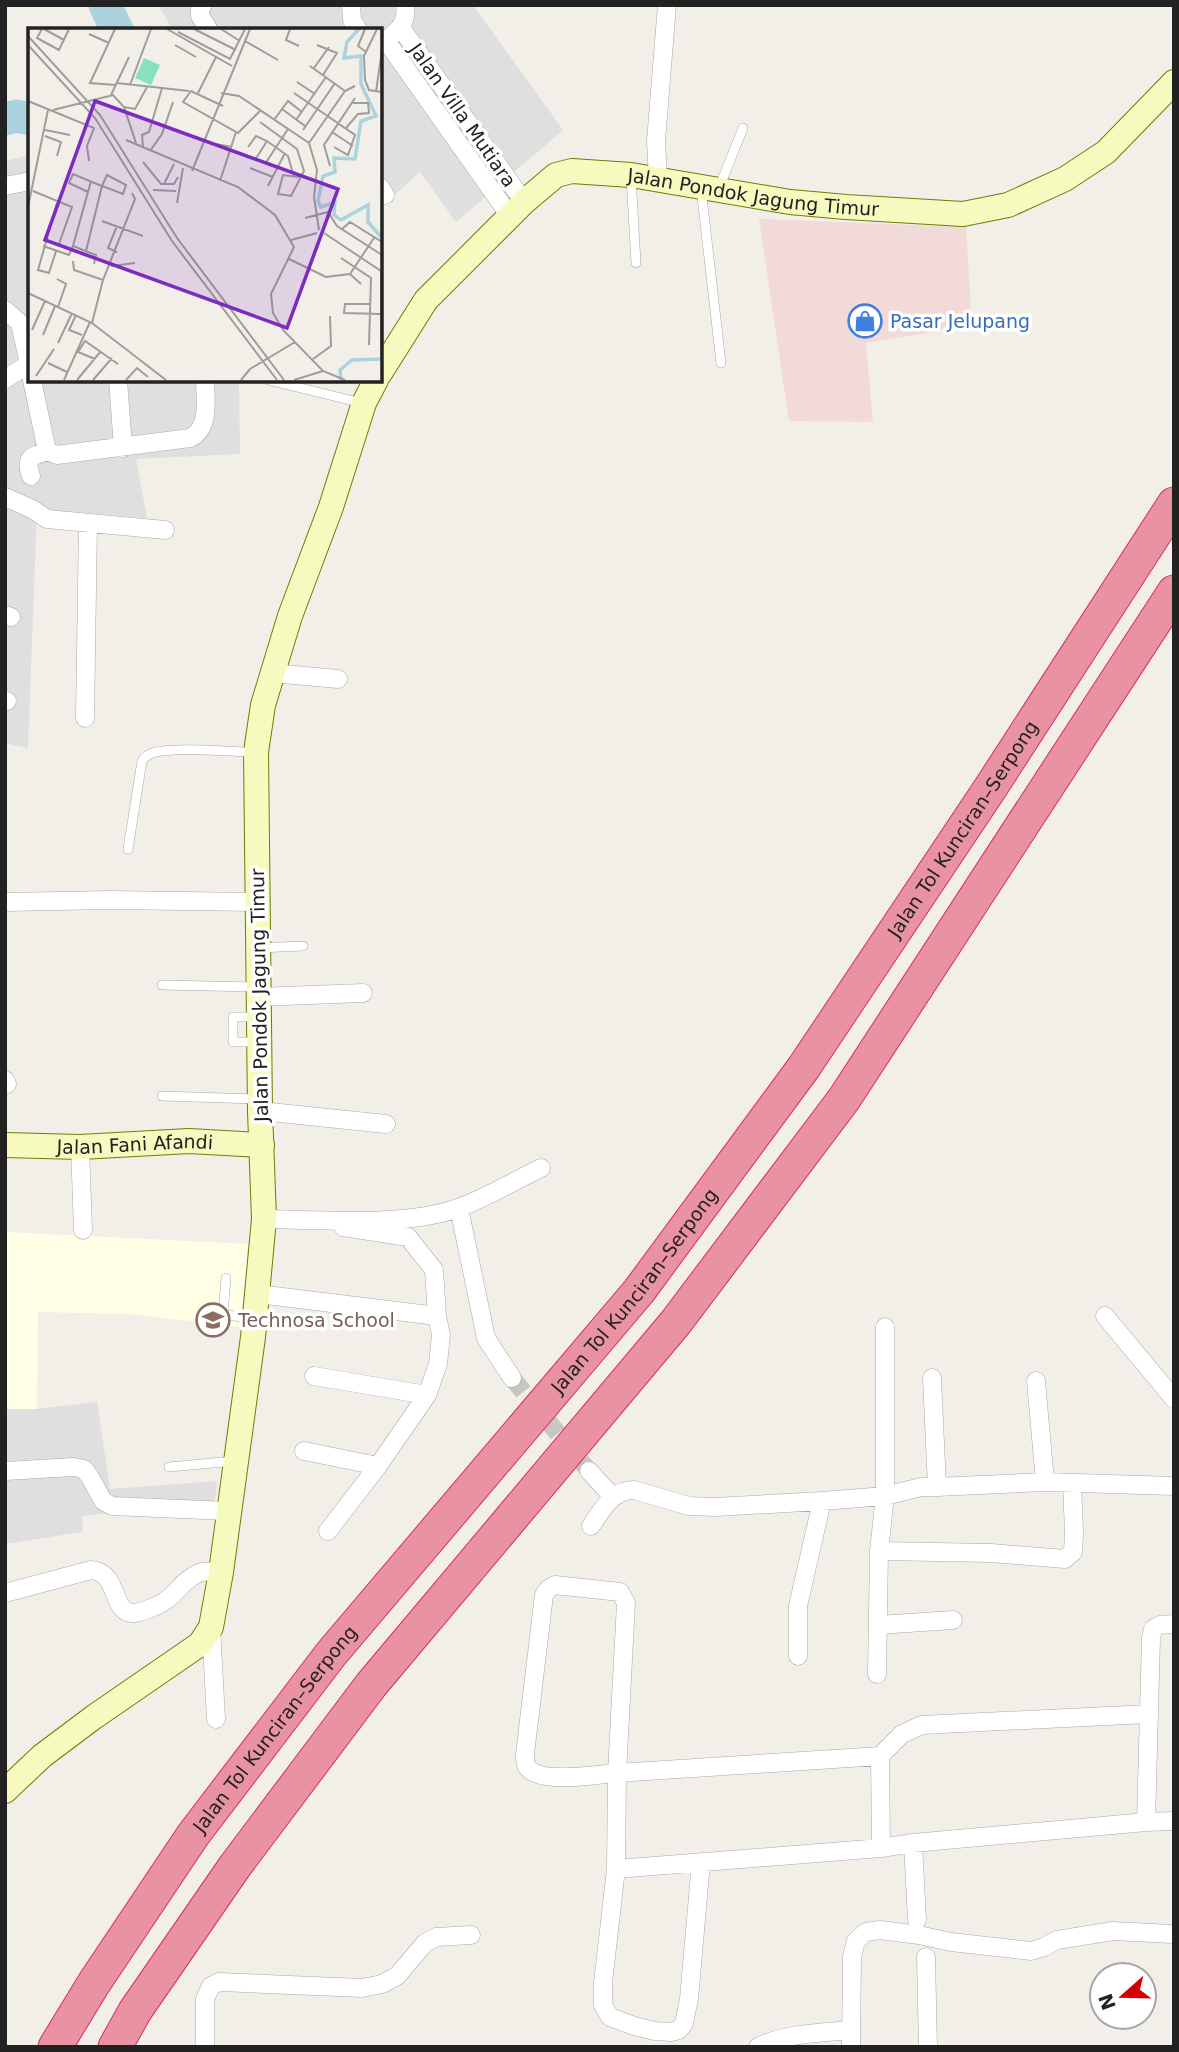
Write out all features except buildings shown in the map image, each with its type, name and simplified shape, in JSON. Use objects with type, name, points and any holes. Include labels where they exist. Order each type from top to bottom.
[{"type":"highway","name":"Jalan Tol Kunciran–Serpong","points":[[55,2047],[93,1983],[193,1835],[331,1654],[639,1291],[804,1067],[991,787],[1174,504]]},
{"type":"highway","points":[[115,2047],[135,2011],[235,1866],[371,1685],[676,1322],[844,1099],[1174,592]]},
{"type":"street","points":[[203,5],[200,8],[200,16],[208,28]]},
{"type":"street","points":[[382,39],[401,28],[405,18],[405,5]]},
{"type":"street","points":[[657,179],[656,141],[667,5]]},
{"type":"street","name":"Jalan Villa Mutiara","points":[[401,28],[517,209]]},
{"type":"street","name":"Jalan Villa Mutiara","points":[[382,39],[517,209]]},
{"type":"street","name":"Jalan Pondok Jagung Timur","points":[[382,368],[426,300],[517,209],[556,175],[572,171],[631,176],[790,202],[963,214],[1008,205],[1065,179],[1106,152],[1174,82]]},
{"type":"street","points":[[5,187],[28,181]]},
{"type":"street","points":[[5,310],[25,323],[28,352]]},
{"type":"street","points":[[5,379],[28,372]]},
{"type":"street","points":[[32,382],[47,450],[57,455],[190,438],[197,434],[205,420],[205,382]]},
{"type":"street","points":[[118,382],[123,448]]},
{"type":"street","name":"Jalan Pondok Jagung Timur","points":[[216,1719],[211,1627],[255,1320],[264,1219],[256,752],[272,673],[290,616],[331,507],[364,403],[375,382]]},
{"type":"street","points":[[31,476],[27,468],[28,462],[32,456],[47,450]]},
{"type":"street","points":[[5,497],[47,519],[165,530]]},
{"type":"street","points":[[85,718],[88,523]]},
{"type":"street","points":[[272,673],[338,679]]},
{"type":"street","points":[[5,902],[258,902]]},
{"type":"street","points":[[259,1000],[363,993]]},
{"type":"street","points":[[260,1105],[386,1124]]},
{"type":"street","name":"Jalan Fani Afandi","points":[[5,1145],[80,1147],[189,1141],[262,1145]]},
{"type":"street","points":[[80,1147],[83,1230]]},
{"type":"street","points":[[264,1219],[330,1221],[396,1219],[436,1214],[458,1208],[541,1168]]},
{"type":"street","points":[[458,1208],[486,1338],[512,1378]]},
{"type":"street","points":[[328,1531],[428,1395],[438,1364],[441,1335],[434,1270],[408,1237],[343,1227]]},
{"type":"street","points":[[258,1294],[437,1316]]},
{"type":"street","points":[[1105,1317],[1174,1399]]},
{"type":"street","points":[[877,1674],[879,1552],[885,1496],[884,1327]]},
{"type":"street","points":[[314,1376],[428,1395]]},
{"type":"street","points":[[932,1378],[937,1486]]},
{"type":"street","points":[[1036,1381],[1045,1482]]},
{"type":"street","points":[[304,1451],[378,1466]]},
{"type":"street","points":[[5,1471],[73,1467],[84,1469],[103,1501],[112,1506],[228,1511]]},
{"type":"street","points":[[589,1471],[613,1497]]},
{"type":"street","points":[[591,1526],[613,1497],[626,1490],[698,1507],[822,1502],[885,1496],[937,1486],[1045,1482],[1174,1486]]},
{"type":"street","points":[[879,1552],[991,1553],[1065,1559],[1073,1552],[1072,1483]]},
{"type":"street","points":[[798,1656],[798,1606],[822,1502]]},
{"type":"street","points":[[5,1593],[91,1570],[100,1571],[106,1574],[121,1607],[126,1612],[134,1613],[165,1601],[184,1582],[198,1574],[207,1571],[221,1572]]},
{"type":"street","points":[[701,1862],[689,1998],[684,2023],[679,2030],[671,2032],[634,2026],[610,2017],[603,2005],[603,1983],[616,1869],[617,1773],[626,1603],[620,1592],[555,1586],[548,1589],[544,1595],[525,1754],[526,1765],[542,1777],[561,1777],[617,1773],[880,1756],[902,1734],[922,1726],[1148,1714]]},
{"type":"street","points":[[878,1625],[953,1620]]},
{"type":"street","points":[[1146,1822],[1150,1638],[1153,1629],[1160,1625],[1174,1624]]},
{"type":"street","points":[[5,1791],[42,1756],[200,1644],[211,1627]]},
{"type":"street","points":[[880,1756],[881,1848]]},
{"type":"street","points":[[616,1869],[1174,1821]]},
{"type":"street","points":[[914,1843],[917,1920]]},
{"type":"street","points":[[758,2047],[793,2037],[851,2038],[852,1957],[856,1941],[866,1933],[880,1930],[951,1942],[1031,1951],[1057,1940],[1113,1930],[1172,1934]]},
{"type":"street","points":[[205,2047],[205,1999],[211,1986],[219,1982],[362,1988],[382,1984],[397,1976],[425,1943],[436,1937],[471,1936]]},
{"type":"street","points":[[926,1957],[928,2047]]},
{"type":"lane","points":[[721,363],[710,188],[743,128]]},
{"type":"lane","points":[[631,176],[636,263]]},
{"type":"lane","points":[[276,382],[364,403]]},
{"type":"lane","points":[[128,849],[142,761],[145,757],[167,751],[256,752]]},
{"type":"lane","points":[[258,948],[303,946]]},
{"type":"lane","points":[[162,985],[259,1000]]},
{"type":"lane","points":[[162,1096],[260,1105]]},
{"type":"lane","points":[[226,1278],[223,1314],[255,1320]]},
{"type":"lane","points":[[169,1467],[236,1461]]},
{"type":"shaded area","points":[[158,5],[473,5],[563,130],[456,222],[420,172],[382,206],[382,28],[172,28]]},
{"type":"shaded area","points":[[28,155],[28,382],[239,382],[240,454],[136,459],[147,518],[37,509],[28,748],[5,743],[5,161]]},
{"type":"shaded area","name":"Pasar Jelupang","points":[[759,219],[938,226],[966,223],[971,312],[939,331],[866,343],[873,422],[789,421]]},
{"type":"shaded area","name":"Technosa School","points":[[5,1232],[248,1244],[240,1327],[131,1314],[38,1312],[37,1409],[5,1409]]},
{"type":"shaded area","points":[[97,1402],[110,1489],[217,1481],[213,1516],[111,1513],[82,1516],[83,1532],[5,1544],[5,1409],[37,1409]]},
{"type":"waterway","points":[[105,5],[116,28]]},
{"type":"waterway","points":[[5,119],[17,116],[28,119]]},
{"type":"tunnel","points":[[512,1378],[589,1471]]},
{"type":"place","name":"Pasar Jelupang","points":[[865,321]]},
{"type":"place","name":"Technosa School","points":[[213,1320]]}]
